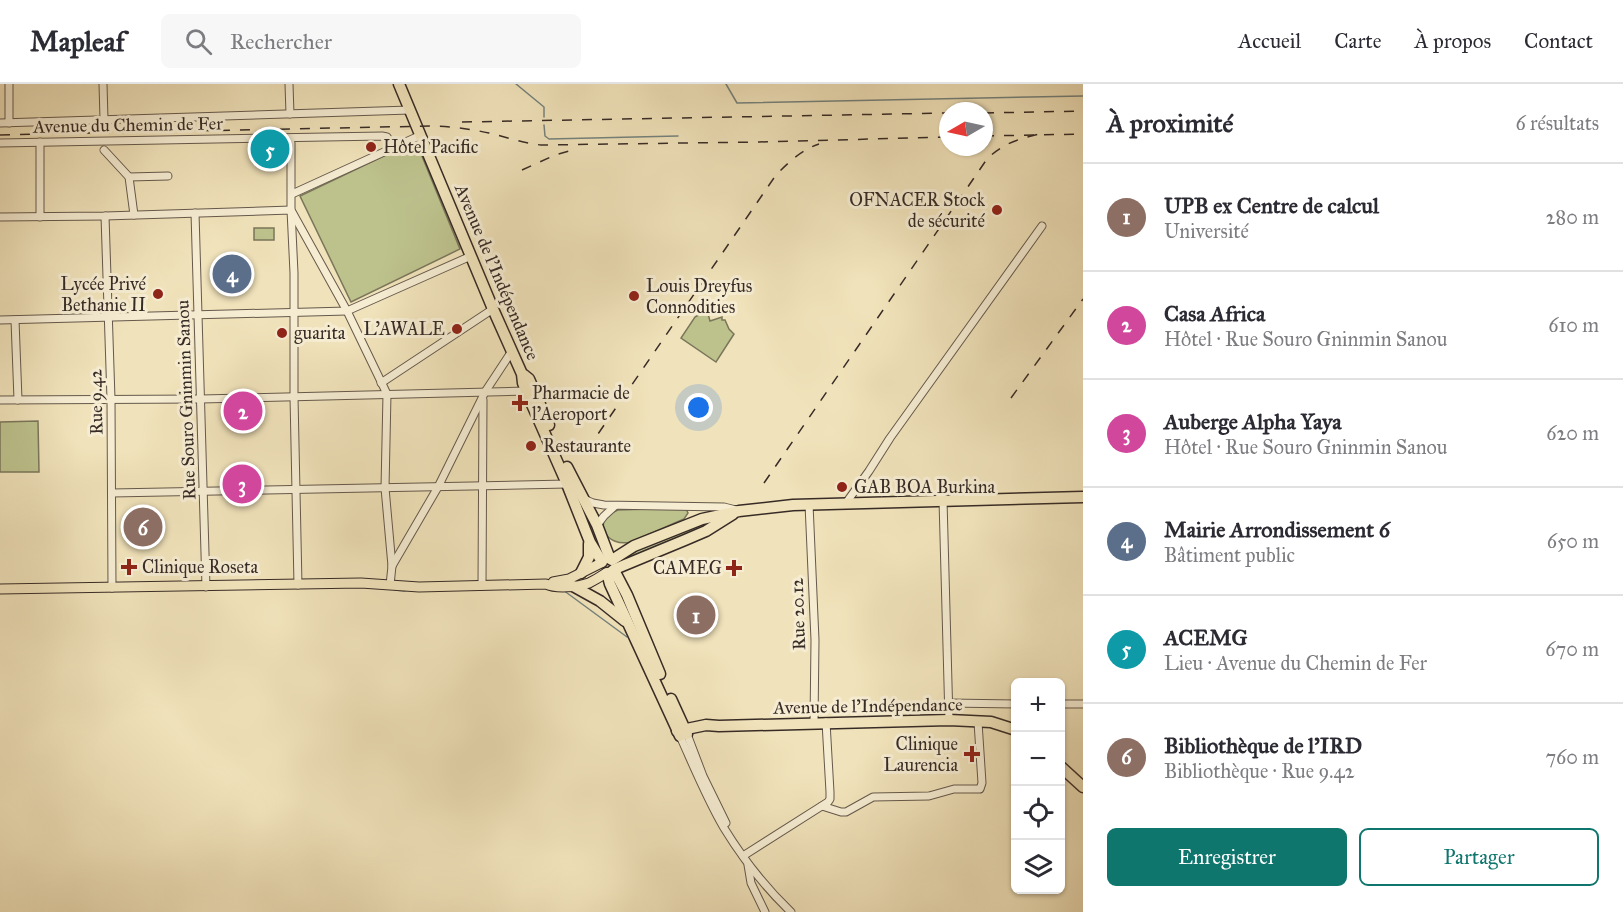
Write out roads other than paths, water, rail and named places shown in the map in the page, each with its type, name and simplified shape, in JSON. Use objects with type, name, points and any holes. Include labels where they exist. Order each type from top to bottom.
[{"type":"highway","name":"Avenue de l'Indépendance","points":[[399,84],[522,374],[526,391],[587,535],[595,552],[608,566],[627,596],[676,710],[682,732]]},
{"type":"highway","name":"Avenue de l'Indépendance","points":[[522,374],[529,379],[582,498],[597,525],[608,566],[610,584],[682,732]]},
{"type":"highway","points":[[608,566],[696,535],[738,511],[810,504],[1083,497]]},
{"type":"highway","points":[[581,573],[589,557],[587,535]]},
{"type":"highway","points":[[573,586],[605,604],[628,624]]},
{"type":"highway","points":[[676,710],[688,719],[706,724]]},
{"type":"highway","name":"Avenue de l'Indépendance","points":[[682,732],[719,726],[949,720],[1000,724],[1011,728]]},
{"type":"highway","name":"Avenue de l'Indépendance","points":[[706,724],[719,726]]},
{"type":"highway","points":[[682,732],[706,724]]},
{"type":"highway","points":[[1065,771],[1083,787]]},
{"type":"main road","points":[[546,584],[551,587],[573,586],[590,582],[608,566]]},
{"type":"main road","points":[[0,589],[352,583],[419,587],[546,584],[608,566]]},
{"type":"street","points":[[9,84],[9,123]]},
{"type":"street","points":[[103,84],[104,119]]},
{"type":"street","points":[[289,84],[290,114]]},
{"type":"street","name":"Avenue du Chemin de Fer","points":[[0,123],[410,110]]},
{"type":"street","points":[[292,194],[421,135]]},
{"type":"street","name":"Avenue du Chemin de Fer","points":[[0,143],[382,136],[387,138],[394,148]]},
{"type":"street","points":[[40,142],[40,217]]},
{"type":"street","points":[[291,143],[298,585]]},
{"type":"street","points":[[104,150],[129,177],[134,215]]},
{"type":"street","points":[[129,177],[168,176]]},
{"type":"street","points":[[0,217],[291,210]]},
{"type":"street","points":[[291,210],[347,311],[387,394],[385,488],[392,566],[390,585]]},
{"type":"street","name":"Rue Souro Gninmin Sanou","points":[[195,213],[206,587]]},
{"type":"street","name":"Rue 9.42","points":[[105,216],[111,399],[111,588]]},
{"type":"street","points":[[846,503],[1042,226]]},
{"type":"street","points":[[0,320],[347,311],[471,256]]},
{"type":"street","points":[[381,382],[493,309]]},
{"type":"street","points":[[15,320],[18,400]]},
{"type":"street","points":[[392,566],[438,487],[484,395],[512,351]]},
{"type":"street","points":[[0,400],[201,399],[387,394],[484,395],[526,391]]},
{"type":"street","points":[[482,586],[481,487],[484,395]]},
{"type":"street","points":[[112,493],[567,484]]},
{"type":"street","points":[[582,498],[600,505],[724,507],[738,511]]},
{"type":"street","points":[[944,500],[949,720]]},
{"type":"street","name":"Rue 20.12","points":[[810,504],[815,639],[814,723]]},
{"type":"street","points":[[597,525],[615,506]]},
{"type":"street","points":[[949,703],[1011,704]]},
{"type":"street","points":[[1080,704],[1083,711]]},
{"type":"street","points":[[742,854],[830,799],[826,722]]},
{"type":"street","points":[[822,806],[846,812],[873,797],[929,796],[954,789],[980,789],[982,783],[978,722]]},
{"type":"street","points":[[682,732],[724,828],[748,864],[791,912]]},
{"type":"street","points":[[748,864],[751,883],[765,912]]},
{"type":"waterway","points":[[516,84],[544,107],[544,117]]},
{"type":"waterway","points":[[726,84],[737,103],[1083,96]]},
{"type":"waterway","points":[[544,125],[545,136],[549,139],[678,136]]},
{"type":"waterway","points":[[395,590],[405,591]]},
{"type":"waterway","points":[[563,590],[627,637]]},
{"type":"railway","points":[[993,113],[1083,111]]},
{"type":"railway","points":[[462,122],[939,113]]},
{"type":"railway","points":[[0,135],[431,126],[475,130],[541,145],[939,137]]},
{"type":"railway","points":[[764,483],[987,159],[1012,142],[1040,134]]},
{"type":"railway","points":[[993,136],[1083,134]]},
{"type":"railway","points":[[587,450],[776,175],[801,153],[819,144]]},
{"type":"railway","points":[[522,170],[555,155],[576,149]]},
{"type":"railway","points":[[1011,398],[1083,299]]},
{"type":"place","name":"Hôtel Pacific","points":[[371,147]]},
{"type":"place","name":"ACEMG","points":[[270,149]]},
{"type":"place","name":"OFNACER Stock de sécurité","points":[[997,210]]},
{"type":"place","name":"Mairie Arrondissement 6","points":[[232,274]]},
{"type":"place","name":"Lycée Privé Bethanie II","points":[[158,294]]},
{"type":"place","name":"Louis Dreyfus Connodities","points":[[634,296]]},
{"type":"place","name":"L'AWALE","points":[[457,329]]},
{"type":"place","name":"guarita","points":[[282,333]]},
{"type":"place","name":"Pharmacie de l'Aeroport","points":[[520,403]]},
{"type":"place","name":"Casa Africa","points":[[243,411]]},
{"type":"place","name":"Restaurante","points":[[531,446]]},
{"type":"place","name":"Auberge Alpha Yaya","points":[[242,484]]},
{"type":"place","name":"GAB BOA Burkina","points":[[842,487]]},
{"type":"place","name":"Bibliothèque de l'IRD","points":[[143,527]]},
{"type":"place","name":"Clinique Roseta","points":[[129,567]]},
{"type":"place","name":"CAMEG","points":[[734,568]]},
{"type":"place","name":"UPB ex Centre de calcul","points":[[696,615]]},
{"type":"place","name":"Clinique Laurencia","points":[[972,754]]}]
